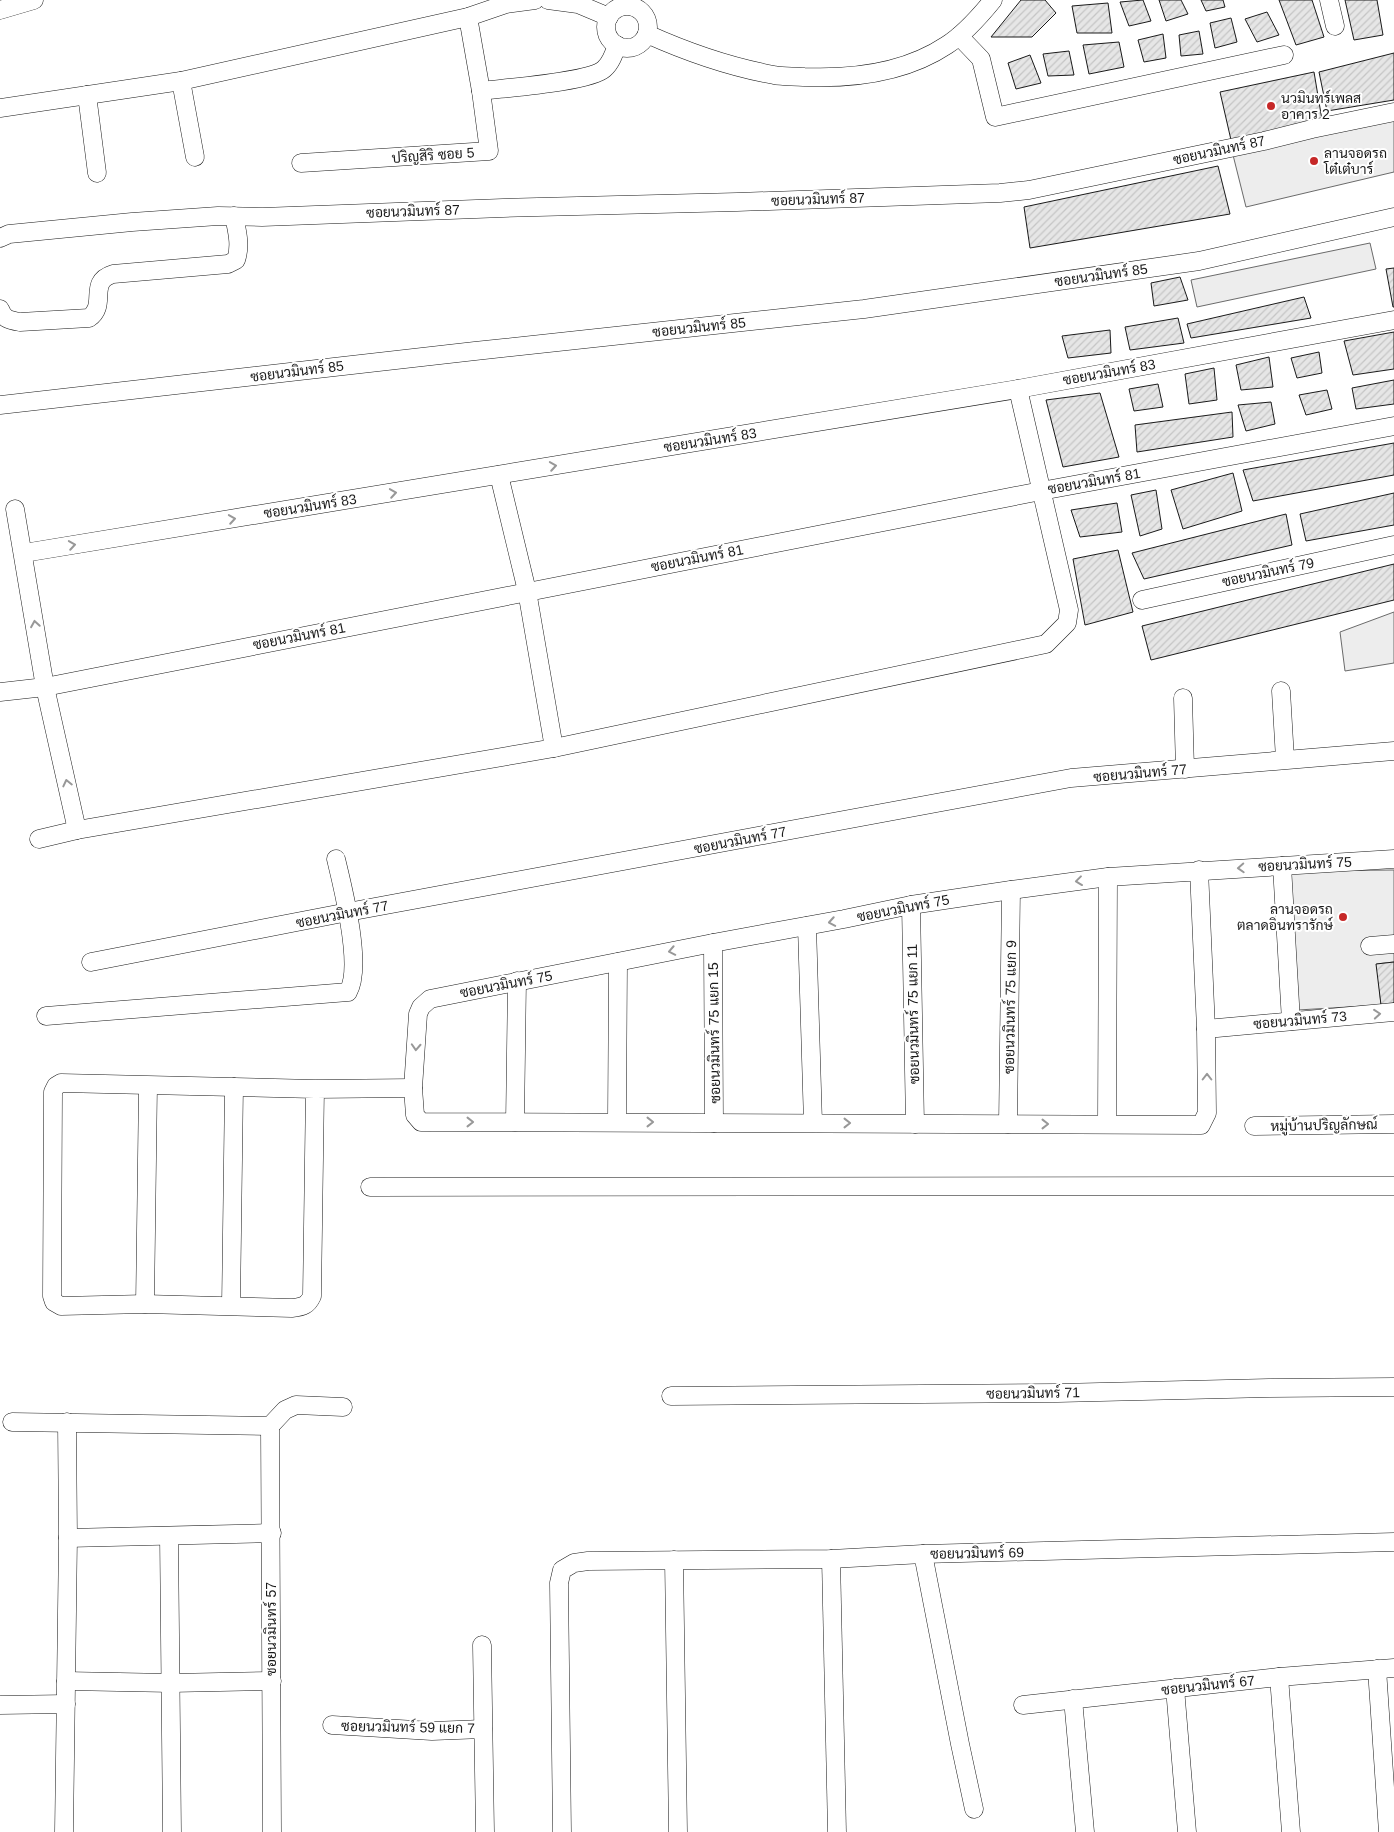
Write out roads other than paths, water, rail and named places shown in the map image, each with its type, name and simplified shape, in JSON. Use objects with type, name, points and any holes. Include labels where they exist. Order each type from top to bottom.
[{"type":"street","points":[[0,10],[34,0]]},
{"type":"street","points":[[0,108],[181,81],[468,17],[506,4],[535,0]]},
{"type":"street","points":[[548,0],[578,4],[609,17]]},
{"type":"street","points":[[647,34],[677,48],[727,64],[775,75],[823,78],[867,76],[897,68],[946,46],[959,36],[993,0]]},
{"type":"street","points":[[1329,0],[1335,26]]},
{"type":"street","points":[[626,6],[639,10],[647,21],[647,34],[638,45],[624,48],[617,46],[608,36],[606,23],[609,17],[613,11],[626,6]]},
{"type":"street","name":"ปริญสิริ ซอย 5","points":[[301,163],[489,151],[468,17]]},
{"type":"street","points":[[959,36],[981,60],[995,117],[1284,55]]},
{"type":"street","points":[[481,91],[540,85],[599,73],[611,60],[617,46]]},
{"type":"street","points":[[181,81],[195,157]]},
{"type":"street","points":[[87,95],[97,173]]},
{"type":"street","name":"ซอยนวมินทร์ 87","points":[[0,238],[8,234],[218,216],[262,217],[1000,193],[1029,190],[1394,112]]},
{"type":"street","points":[[0,309],[4,318],[20,322],[89,318],[96,310],[100,282],[105,276],[228,264],[236,260],[238,253],[239,243],[234,216]]},
{"type":"street","name":"ซอยนวมินทร์ 85","points":[[0,405],[864,309],[1199,261],[1394,217]]},
{"type":"street","name":"ซอยนวมินทร์ 83","points":[[24,553],[1018,389],[1394,320]]},
{"type":"street","points":[[39,839],[77,830],[554,748],[1046,644],[1067,623],[1069,610],[1018,389]]},
{"type":"street","name":"ซอยนวมินทร์ 81","points":[[0,692],[45,687],[1041,490],[1394,426]]},
{"type":"street","points":[[499,475],[527,591],[554,748]]},
{"type":"street","points":[[15,509],[24,553],[45,687],[77,830]]},
{"type":"street","name":"ซอยนวมินทร์ 79","points":[[1142,600],[1394,544]]},
{"type":"street","points":[[1282,691],[1286,759]]},
{"type":"street","points":[[1183,698],[1185,769]]},
{"type":"street","name":"ซอยนวมินทร์ 77","points":[[91,962],[348,912],[1071,778],[1394,751]]},
{"type":"street","points":[[46,1016],[348,992],[353,981],[353,970],[348,912],[336,859]]},
{"type":"street","name":"ซอยนวมินทร์ 75","points":[[413,1088],[418,1014],[430,999],[911,905],[1011,890],[1108,877],[1394,859]]},
{"type":"street","points":[[1282,866],[1291,1021]]},
{"type":"street","points":[[315,1088],[312,1296],[309,1303],[302,1307],[144,1304],[61,1306],[54,1302],[52,1296],[53,1092],[56,1086],[61,1083],[148,1086],[413,1088],[415,1115],[421,1122],[1201,1125],[1207,1113],[1206,1028],[1199,870]]},
{"type":"street","points":[[1107,1124],[1108,877]]},
{"type":"street","name":"ซอยนวมินทร์ 75 แยก 9","points":[[1008,1124],[1011,890]]},
{"type":"street","name":"ซอยนวมินทร์ 75 แยก 11","points":[[911,905],[915,1124]]},
{"type":"street","points":[[807,926],[813,1123]]},
{"type":"street","name":"ซอยนวมินทร์ 75 แยก 15","points":[[713,943],[714,1123]]},
{"type":"street","points":[[1370,946],[1394,944]]},
{"type":"street","points":[[618,962],[618,1122]]},
{"type":"street","points":[[515,1122],[517,981]]},
{"type":"street","name":"ซอยนวมินทร์ 73","points":[[1206,1028],[1394,1012]]},
{"type":"street","points":[[144,1304],[148,1086]]},
{"type":"street","points":[[231,1305],[234,1087]]},
{"type":"street","name":"หมู่บ้านปริญลักษณ์","points":[[1254,1126],[1394,1124]]},
{"type":"street","points":[[370,1187],[1394,1186]]},
{"type":"street","name":"ซอยนวมินทร์ 71","points":[[671,1396],[1394,1387]]},
{"type":"street","points":[[12,1422],[270,1426],[285,1410],[296,1405],[343,1407]]},
{"type":"street","points":[[64,1832],[68,1538],[66,1422]]},
{"type":"street","name":"ซอยนวมินทร์ 57","points":[[270,1426],[272,1832]]},
{"type":"street","points":[[68,1538],[272,1534]]},
{"type":"street","points":[[169,1536],[172,1832]]},
{"type":"street","name":"ซอยนวมินทร์ 69","points":[[562,1832],[559,1583],[562,1570],[574,1563],[588,1561],[831,1559],[924,1554],[1394,1542]]},
{"type":"street","points":[[924,1554],[974,1809]]},
{"type":"street","points":[[831,1559],[837,1832]]},
{"type":"street","points":[[674,1560],[678,1832]]},
{"type":"street","points":[[482,1645],[485,1832]]},
{"type":"street","points":[[1385,1669],[1388,1832]]},
{"type":"street","name":"ซอยนวมินทร์ 67","points":[[1023,1705],[1175,1688],[1385,1669]]},
{"type":"street","points":[[1279,1678],[1291,1832]]},
{"type":"street","points":[[66,1681],[171,1683],[272,1681]]},
{"type":"street","points":[[1175,1688],[1187,1832]]},
{"type":"street","points":[[1073,1699],[1085,1832]]},
{"type":"street","points":[[0,1705],[66,1704]]},
{"type":"street","name":"ซอยนวมินทร์ 59 แยก 7","points":[[332,1725],[432,1731],[483,1729]]},
{"type":"place","name":"นวมินทร์เพลส อาคาร 2","points":[[1271,106]]},
{"type":"place","name":"ลานจอดรถ โต๋เต๋บาร์","points":[[1314,161]]},
{"type":"place","name":"ลานจอดรถ ตลาดอินทรารักษ์","points":[[1343,917]]}]
